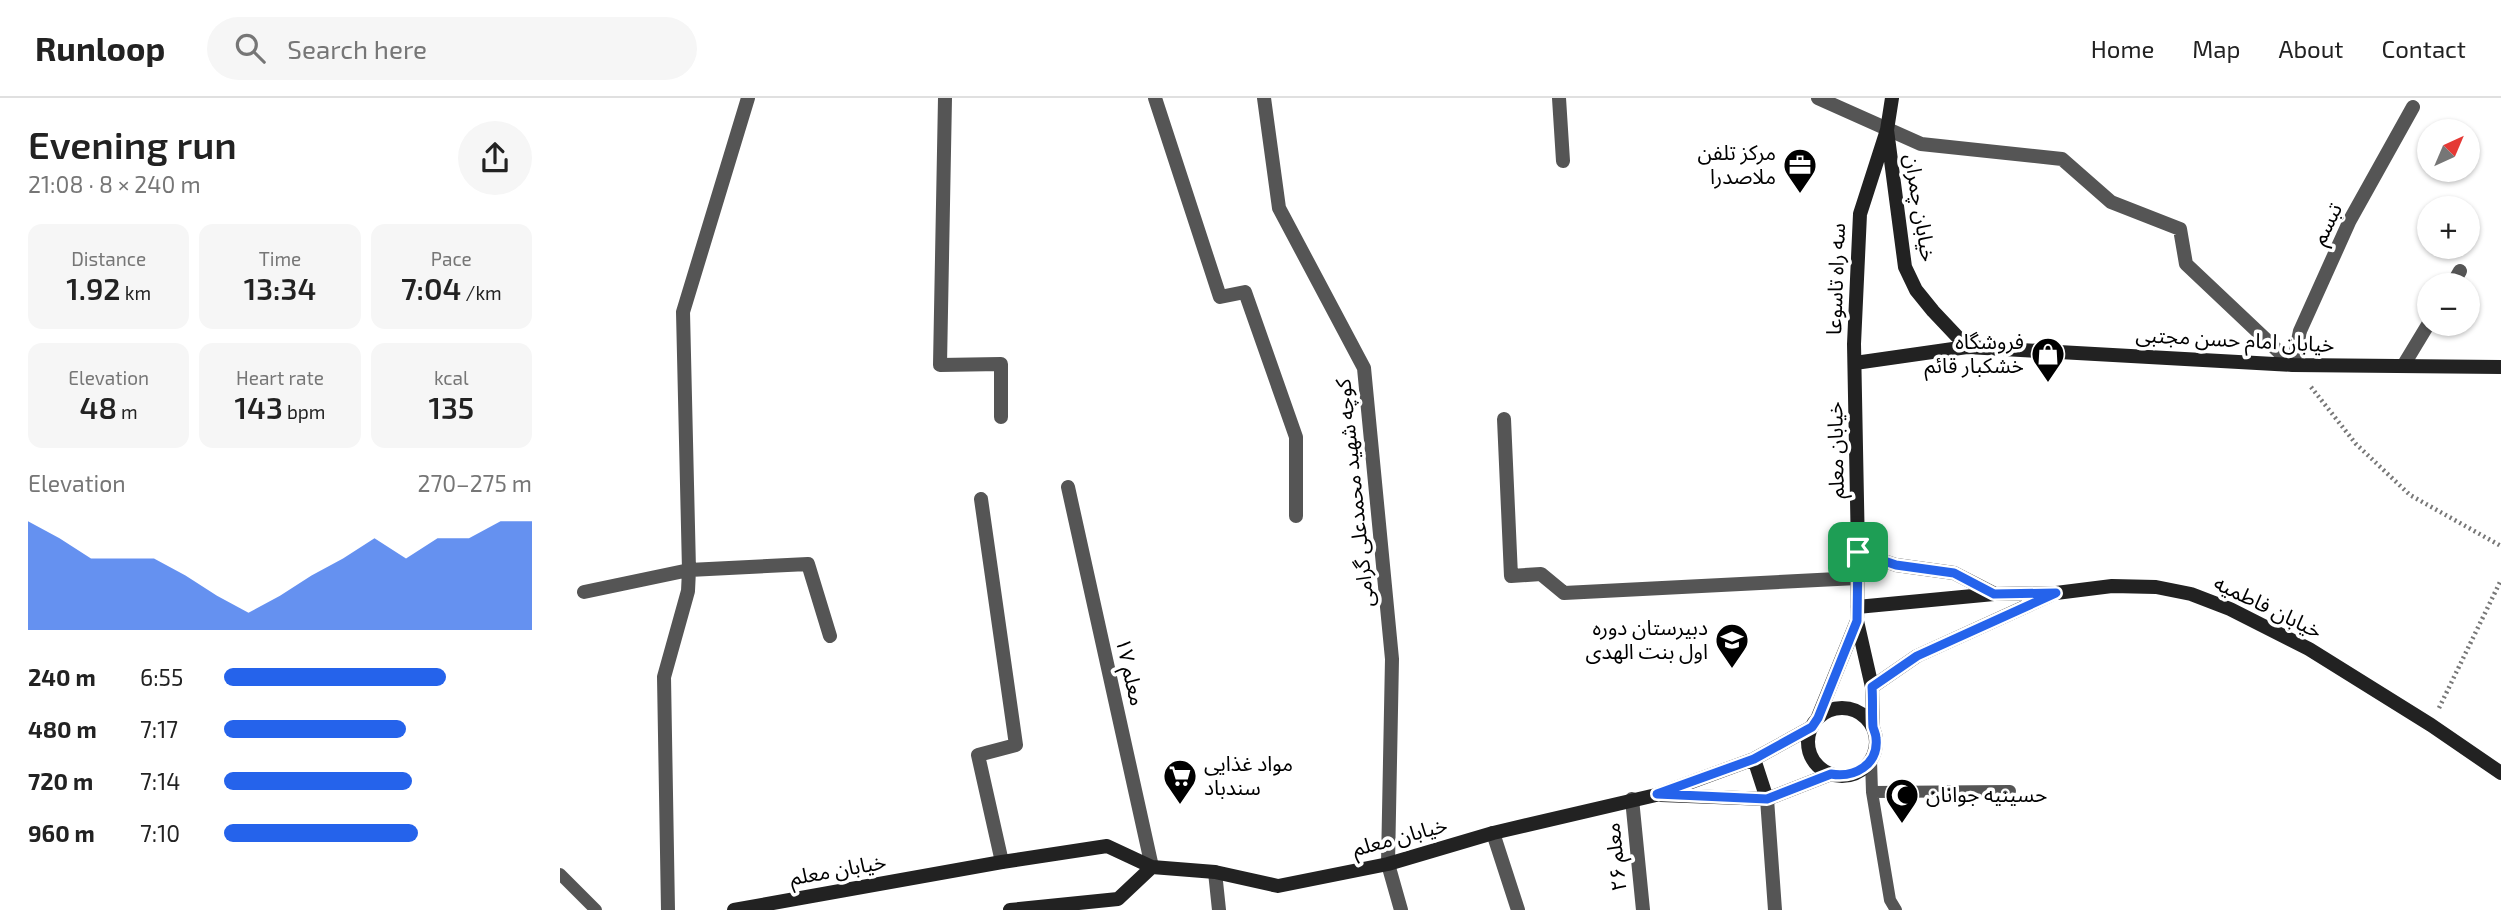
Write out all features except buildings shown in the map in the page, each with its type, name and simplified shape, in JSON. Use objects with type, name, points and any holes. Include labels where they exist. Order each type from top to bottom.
[{"type":"main road","name":"خیابان چمران","points":[[1892,98],[1887,130],[1905,267],[1916,290],[1967,347]]},
{"type":"main road","name":"سه راه تاسوعا","points":[[1887,130],[1860,214],[1855,363],[1967,347]]},
{"type":"main road","name":"خیابان امام حسن مجتبی","points":[[1967,347],[2293,365],[2501,367]]},
{"type":"main road","name":"خیابان معلم","points":[[1855,363],[1857,614],[1872,687],[1873,728]]},
{"type":"main road","points":[[1858,552],[1896,565],[1954,573],[1994,594]]},
{"type":"main road","name":"خیابان فاطمیه","points":[[1857,614],[1994,594],[2056,593],[2112,586],[2156,587],[2191,594],[2230,608],[2275,630],[2431,725],[2501,773]]},
{"type":"main road","points":[[1872,687],[1917,656],[2056,593]]},
{"type":"main road","name":"خیابان معلم","points":[[734,910],[1107,846],[1152,867],[1215,872],[1278,886],[1388,864],[1493,833],[1657,794],[1754,759],[1815,722],[1857,614]]},
{"type":"main road","points":[[1837,708],[1848,708],[1867,718],[1873,728],[1876,750],[1864,769],[1842,776],[1831,774],[1813,760],[1808,737],[1815,722],[1837,708]]},
{"type":"main road","points":[[1754,759],[1767,799]]},
{"type":"main road","name":"خیابان معلم","points":[[1657,794],[1767,799],[1831,774]]},
{"type":"main road","points":[[1010,910],[1118,899],[1152,867]]},
{"type":"street","points":[[668,910],[664,677],[688,590],[689,570],[683,312],[748,98]]},
{"type":"street","points":[[945,98],[940,365],[1001,364],[1002,416]]},
{"type":"street","points":[[1155,98],[1220,297],[1245,292],[1296,437],[1296,516]]},
{"type":"street","name":"کوچه شهید محمدعلی گرامی","points":[[1264,98],[1279,208],[1364,368],[1392,659],[1388,864],[1401,910]]},
{"type":"street","points":[[1559,98],[1563,161]]},
{"type":"street","points":[[1818,98],[1921,144],[2062,159],[2111,202],[2180,229],[2186,264],[2293,365]]},
{"type":"street","name":"تبسم","points":[[2293,365],[2300,331],[2350,220],[2413,107]]},
{"type":"street","points":[[2403,366],[2421,336]]},
{"type":"street","points":[[1504,419],[1511,576],[1542,574],[1564,593],[1857,578]]},
{"type":"street","name":"معلم ۱۷","points":[[1068,486],[1152,867]]},
{"type":"street","points":[[981,499],[1016,745],[978,755],[1002,862]]},
{"type":"street","points":[[584,592],[689,570],[808,564],[830,636]]},
{"type":"street","name":"معلم ۲۶","points":[[1632,799],[1643,910]]},
{"type":"street","points":[[1767,799],[1775,910]]},
{"type":"street","points":[[1493,833],[1518,910]]},
{"type":"street","points":[[1215,872],[1219,910]]},
{"type":"lane","points":[[1871,760],[1872,792],[1890,900],[1896,910]]},
{"type":"lane","points":[[1872,792],[2010,791]]},
{"type":"lane","points":[[560,874],[596,910]]},
{"type":"path","points":[[2293,365],[2356,444],[2410,495],[2501,546]]},
{"type":"path","points":[[2431,725],[2501,580]]},
{"type":"place","name":"مرکز تلفن ملاصدرا","points":[[1800,195]]},
{"type":"place","name":"فروشگاه خشکبار قائم","points":[[2048,384]]},
{"type":"place","name":"دبیرستان دوره اول بنت الهدی","points":[[1732,670]]},
{"type":"place","name":"مواد غذایی سندباد","points":[[1180,806]]},
{"type":"place","name":"حسینیه جوانان","points":[[1902,825]]},
{"type":"route","points":[[1858,552],[1896,565],[1954,573],[1994,594],[2056,593],[1917,656],[1872,687],[1876,750],[1864,769],[1842,776],[1831,774],[1767,799],[1719,799],[1657,794],[1754,759],[1812,727],[1857,621],[1858,552]]}]
